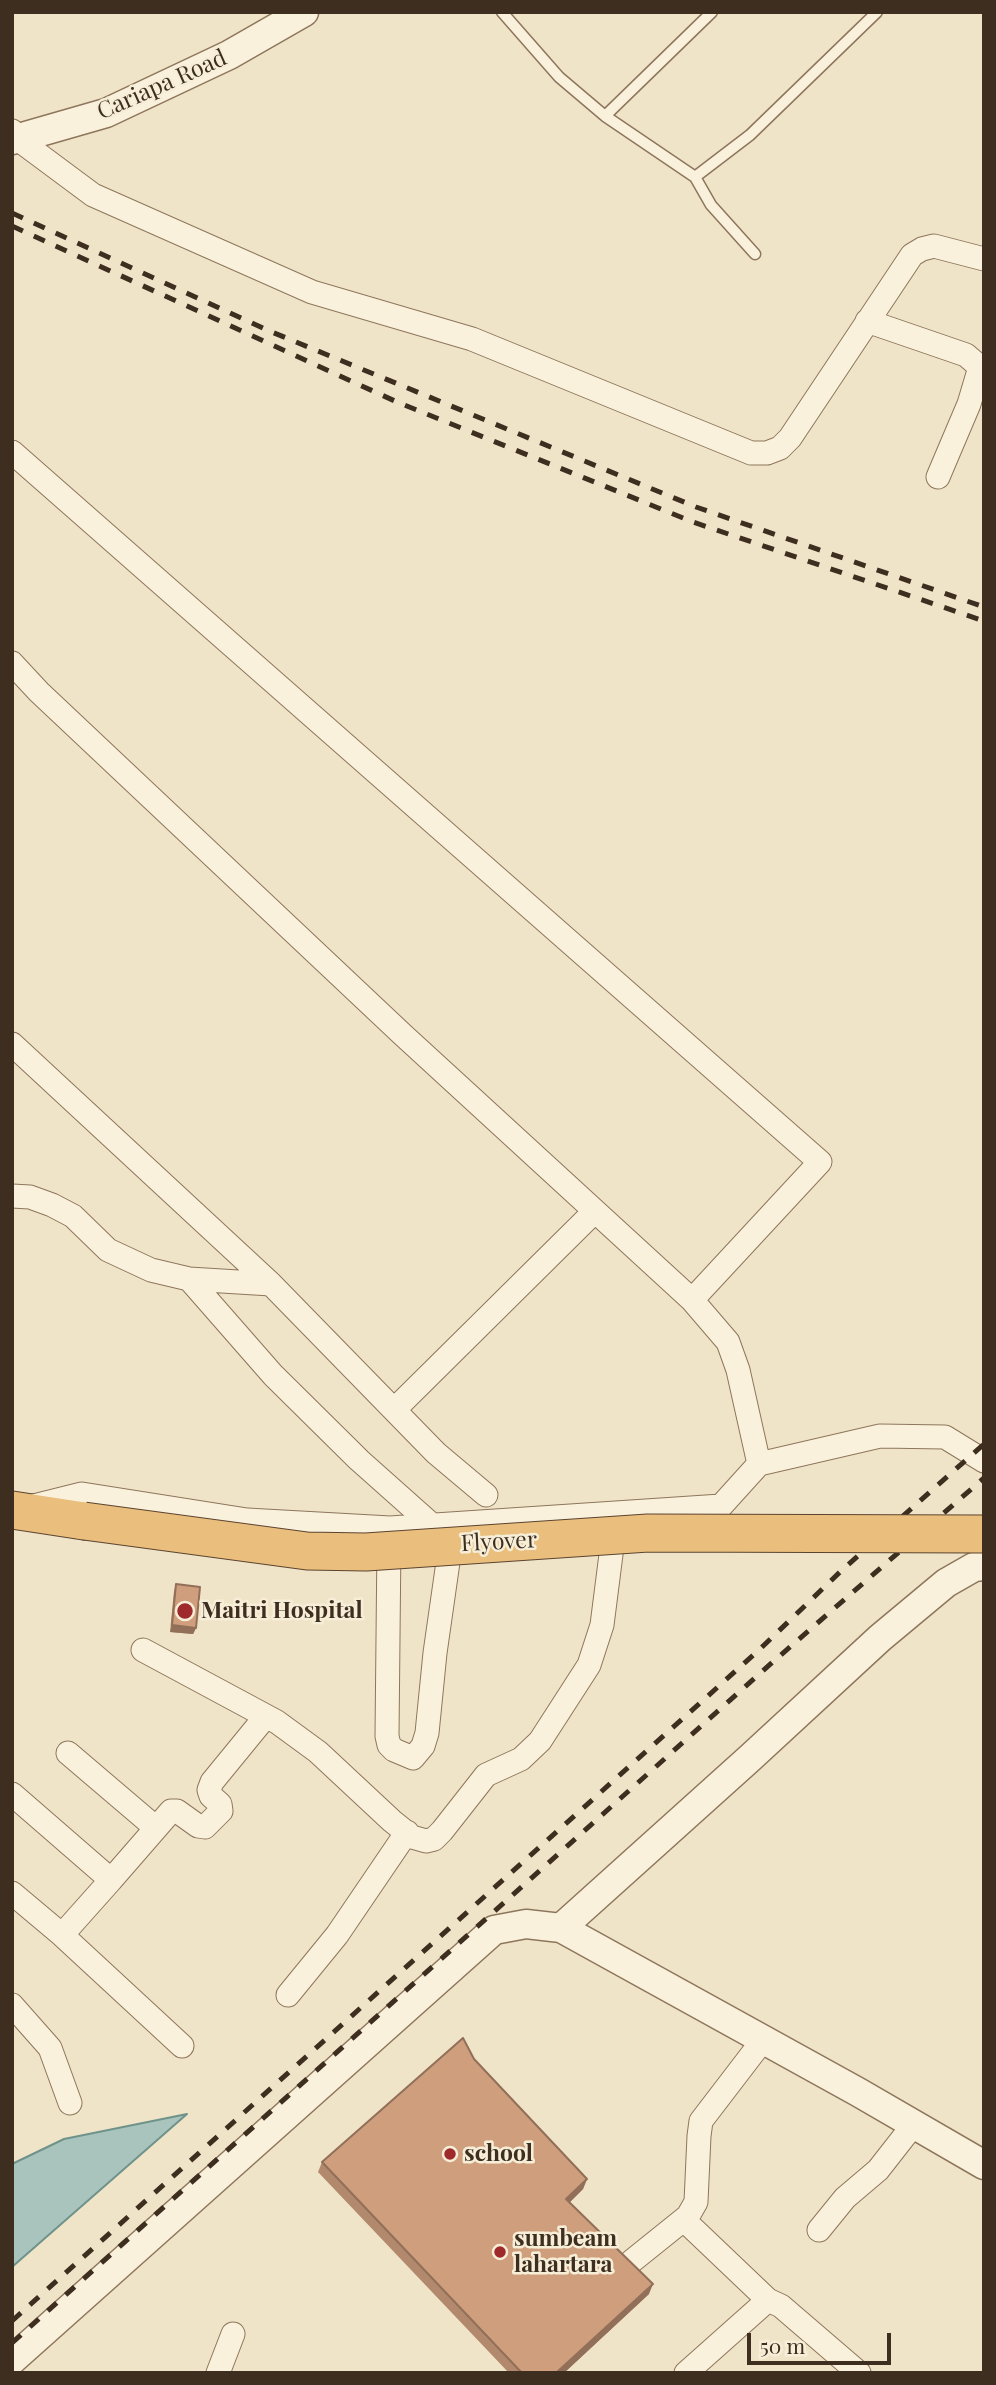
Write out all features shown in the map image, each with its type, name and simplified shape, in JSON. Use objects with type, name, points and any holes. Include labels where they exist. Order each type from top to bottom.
[{"type":"highway","name":"Flyover","points":[[15,1510],[330,1552],[366,1552],[648,1533],[984,1534]]},
{"type":"street","name":"Cariapa Road","points":[[14,137],[106,113],[229,55],[304,12]]},
{"type":"street","points":[[14,137],[93,195],[312,292],[472,339],[751,453],[767,453],[780,448],[790,438],[912,255],[934,246],[984,259]]},
{"type":"street","points":[[867,321],[965,355],[980,367],[970,404],[938,477]]},
{"type":"street","points":[[12,452],[820,1162],[692,1300]]},
{"type":"street","points":[[12,663],[39,692],[382,1015],[692,1300],[729,1342],[759,1464]]},
{"type":"street","points":[[12,1044],[271,1284],[436,1453],[486,1495]]},
{"type":"street","points":[[12,1196],[30,1197],[73,1216],[108,1250],[151,1270],[189,1279],[271,1284]]},
{"type":"street","points":[[394,1410],[595,1211]]},
{"type":"street","points":[[189,1279],[273,1375],[359,1460],[443,1525]]},
{"type":"street","points":[[15,1510],[82,1494],[247,1520],[390,1528],[721,1506],[759,1464],[880,1436],[945,1437],[984,1461]]},
{"type":"street","points":[[143,1650],[266,1716],[318,1752],[407,1832],[419,1840],[434,1839],[486,1775],[520,1759],[540,1741],[594,1654],[602,1625],[617,1511]]},
{"type":"street","points":[[390,1528],[387,1736],[389,1745],[394,1750],[413,1758],[423,1746],[427,1733],[443,1525]]},
{"type":"street","points":[[561,1928],[880,1638],[946,1583],[974,1567],[984,1566]]},
{"type":"street","points":[[62,1936],[171,1811],[177,1811],[198,1826],[205,1827],[221,1811],[220,1804],[211,1796],[209,1790],[212,1782],[266,1716]]},
{"type":"street","points":[[68,1753],[156,1828]]},
{"type":"street","points":[[12,1794],[111,1880]]},
{"type":"street","points":[[289,1995],[337,1935],[407,1832]]},
{"type":"street","points":[[12,1894],[182,2046]]},
{"type":"street","points":[[12,2360],[494,1930],[526,1924],[561,1928],[984,2165]]},
{"type":"street","points":[[12,2004],[50,2048],[70,2103]]},
{"type":"street","points":[[632,2261],[684,2220],[696,2202],[701,2121],[763,2040]]},
{"type":"street","points":[[819,2231],[845,2198],[878,2170],[914,2124]]},
{"type":"street","points":[[684,2220],[768,2300],[781,2306],[859,2373]]},
{"type":"street","points":[[687,2373],[768,2300]]},
{"type":"street","points":[[218,2373],[233,2334]]},
{"type":"lane","points":[[502,12],[559,77],[605,116],[695,177],[711,205],[755,254]]},
{"type":"lane","points":[[605,116],[712,12]]},
{"type":"lane","points":[[695,177],[750,135],[877,12]]},
{"type":"water","points":[[187,2114],[12,2267],[12,2164],[64,2139]]},
{"type":"building","points":[[176,1584],[200,1587],[196,1628],[172,1625]]},
{"type":"building","name":"sumbeam lahartara","points":[[463,2038],[474,2059],[587,2179],[566,2199],[653,2284],[556,2373],[522,2373],[322,2162]]},
{"type":"railway","points":[[12,213],[267,330],[696,507],[984,607]]},
{"type":"railway","points":[[12,226],[397,402],[693,522],[984,621]]},
{"type":"railway","points":[[12,2321],[759,1650],[841,1571],[984,1444]]},
{"type":"railway","points":[[12,2343],[775,1660],[984,1478]]},
{"type":"place","name":"Maitri Hospital","points":[[185,1611]]},
{"type":"place","name":"school","points":[[450,2154]]},
{"type":"place","name":"sumbeam lahartara","points":[[500,2252]]}]
